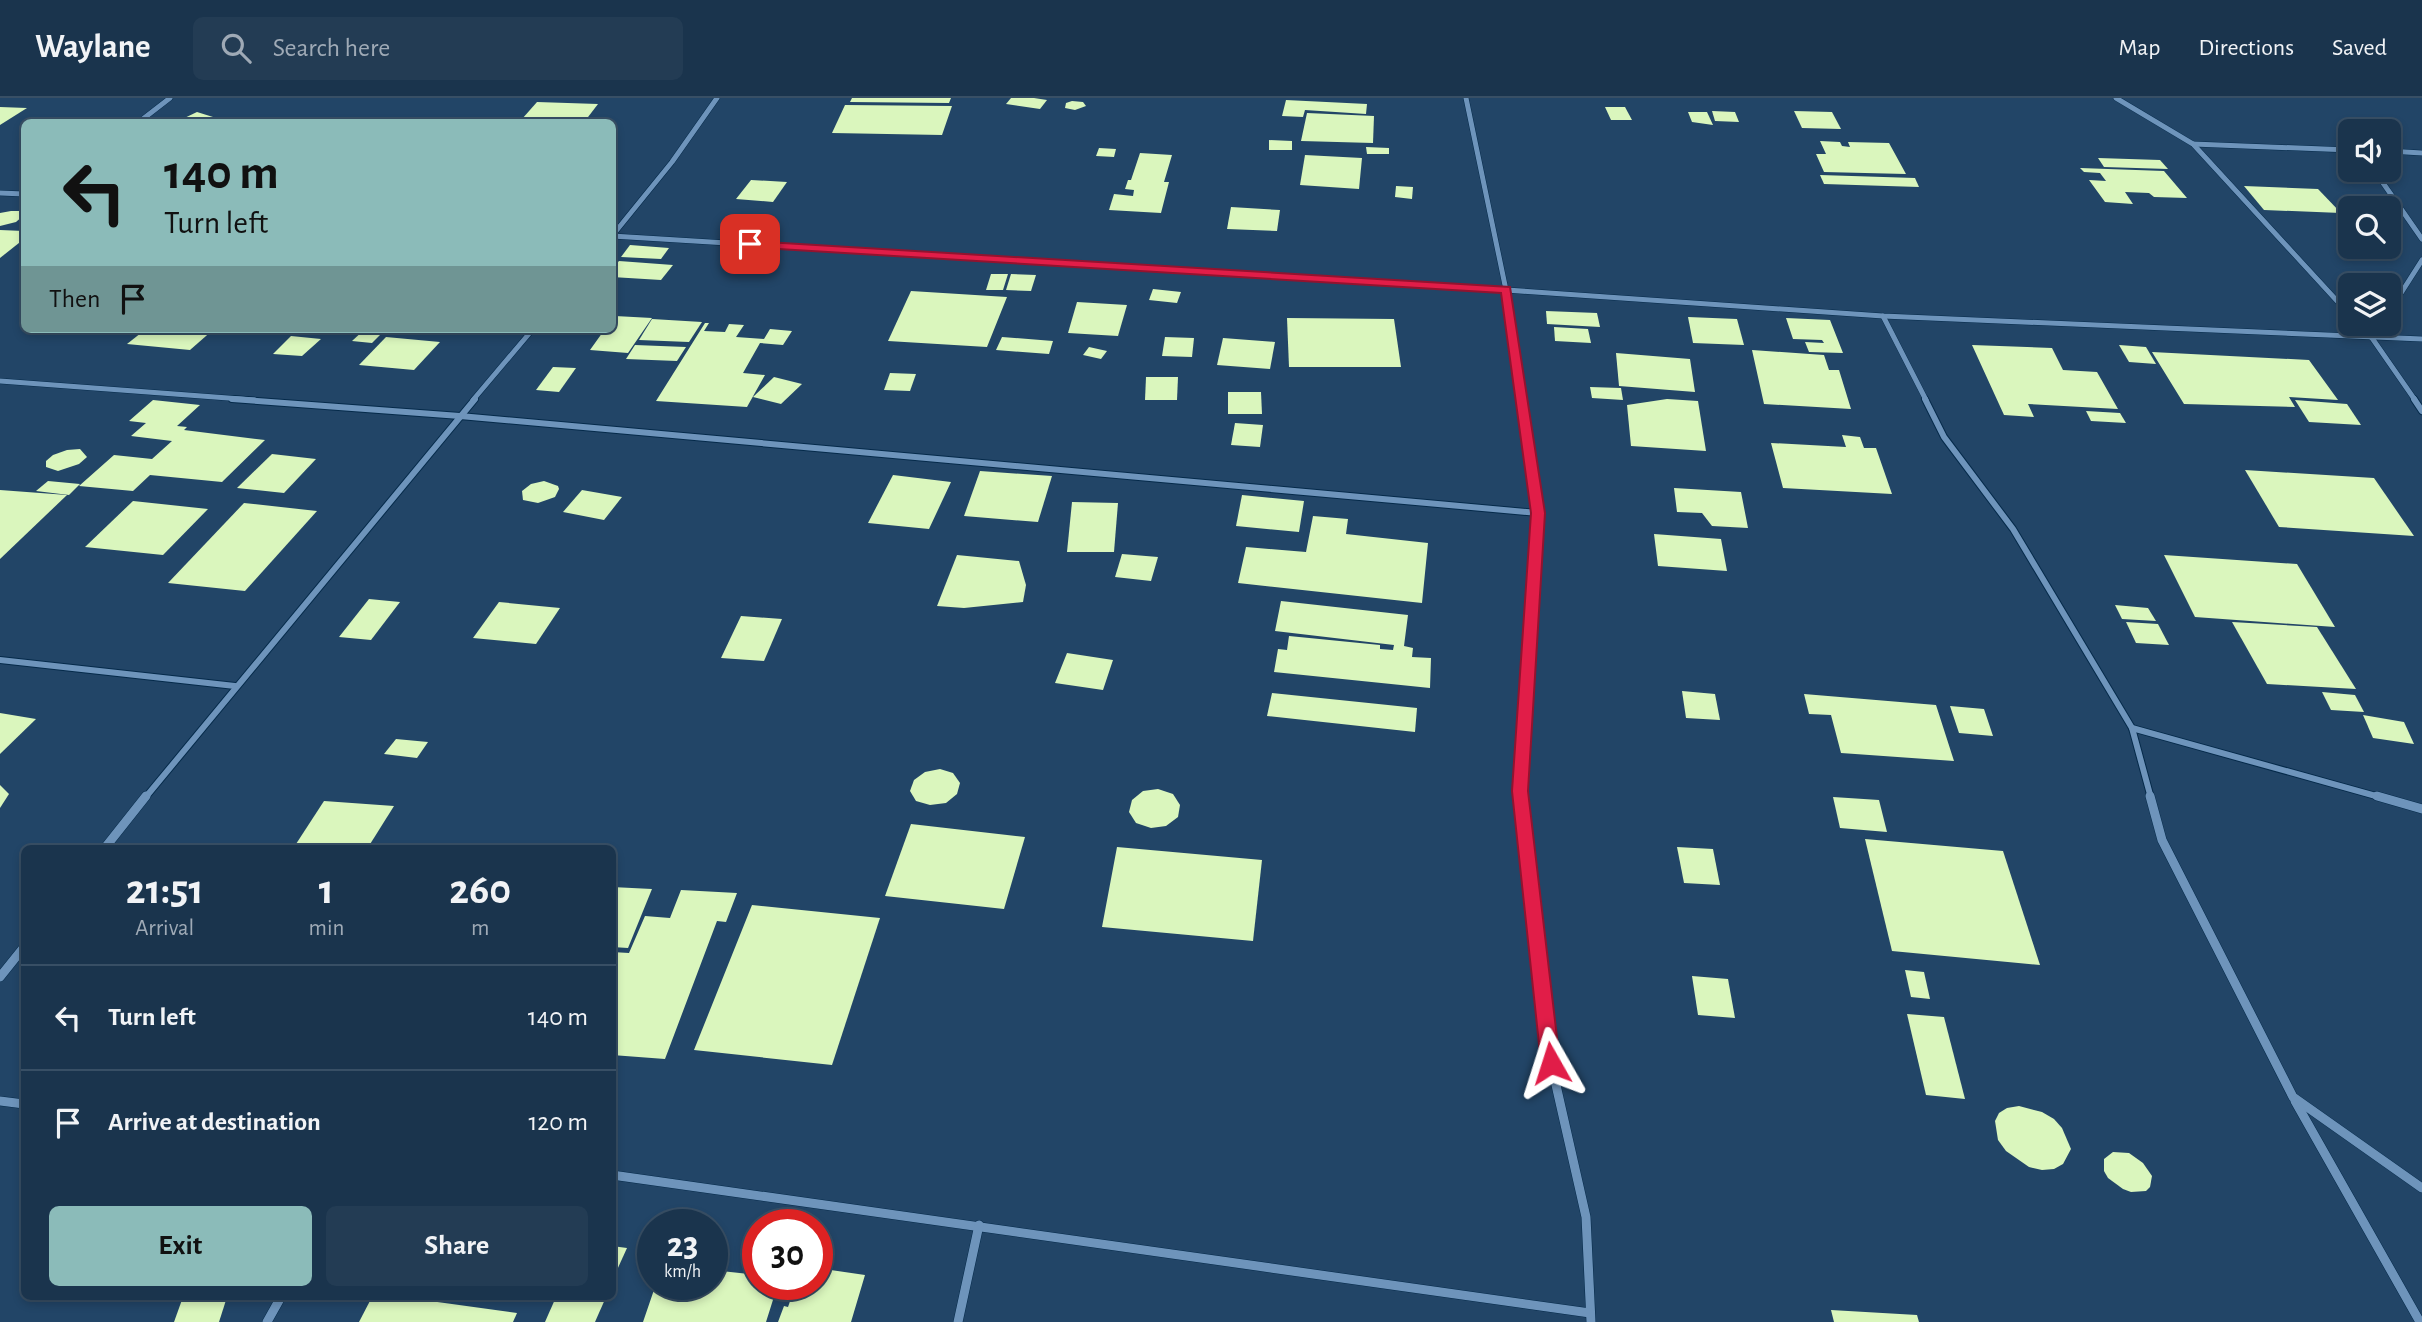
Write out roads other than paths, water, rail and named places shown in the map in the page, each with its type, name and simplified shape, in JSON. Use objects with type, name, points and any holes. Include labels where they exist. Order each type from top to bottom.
[{"type":"street","points":[[143,119],[170,98]]},
{"type":"street","points":[[616,231],[717,98]]},
{"type":"street","points":[[616,1176],[979,1225],[1591,1317],[1586,1217],[1551,1063],[1520,791],[1538,513],[1506,290],[1466,98]]},
{"type":"street","points":[[2116,98],[2193,144],[2338,302]]},
{"type":"street","points":[[2193,144],[2338,150]]},
{"type":"street","points":[[2401,152],[2422,153]]},
{"type":"street","points":[[2382,182],[2422,239]]},
{"type":"street","points":[[0,193],[21,194]]},
{"type":"street","points":[[616,236],[1506,290],[1882,316],[2422,339]]},
{"type":"street","points":[[2401,293],[2422,260]]},
{"type":"street","points":[[1882,316],[1944,437],[2013,529],[2132,728],[2162,840],[2293,1097],[2420,1322]]},
{"type":"street","points":[[107,845],[235,686],[530,333]]},
{"type":"street","points":[[2372,338],[2422,411]]},
{"type":"street","points":[[0,381],[460,416],[1538,513]]},
{"type":"street","points":[[0,660],[235,686]]},
{"type":"street","points":[[2132,728],[2422,809]]},
{"type":"street","points":[[0,977],[21,951]]},
{"type":"street","points":[[2293,1097],[2422,1188]]},
{"type":"street","points":[[0,1101],[21,1104]]},
{"type":"street","points":[[958,1322],[979,1225]]},
{"type":"street","points":[[267,1322],[279,1300]]}]
